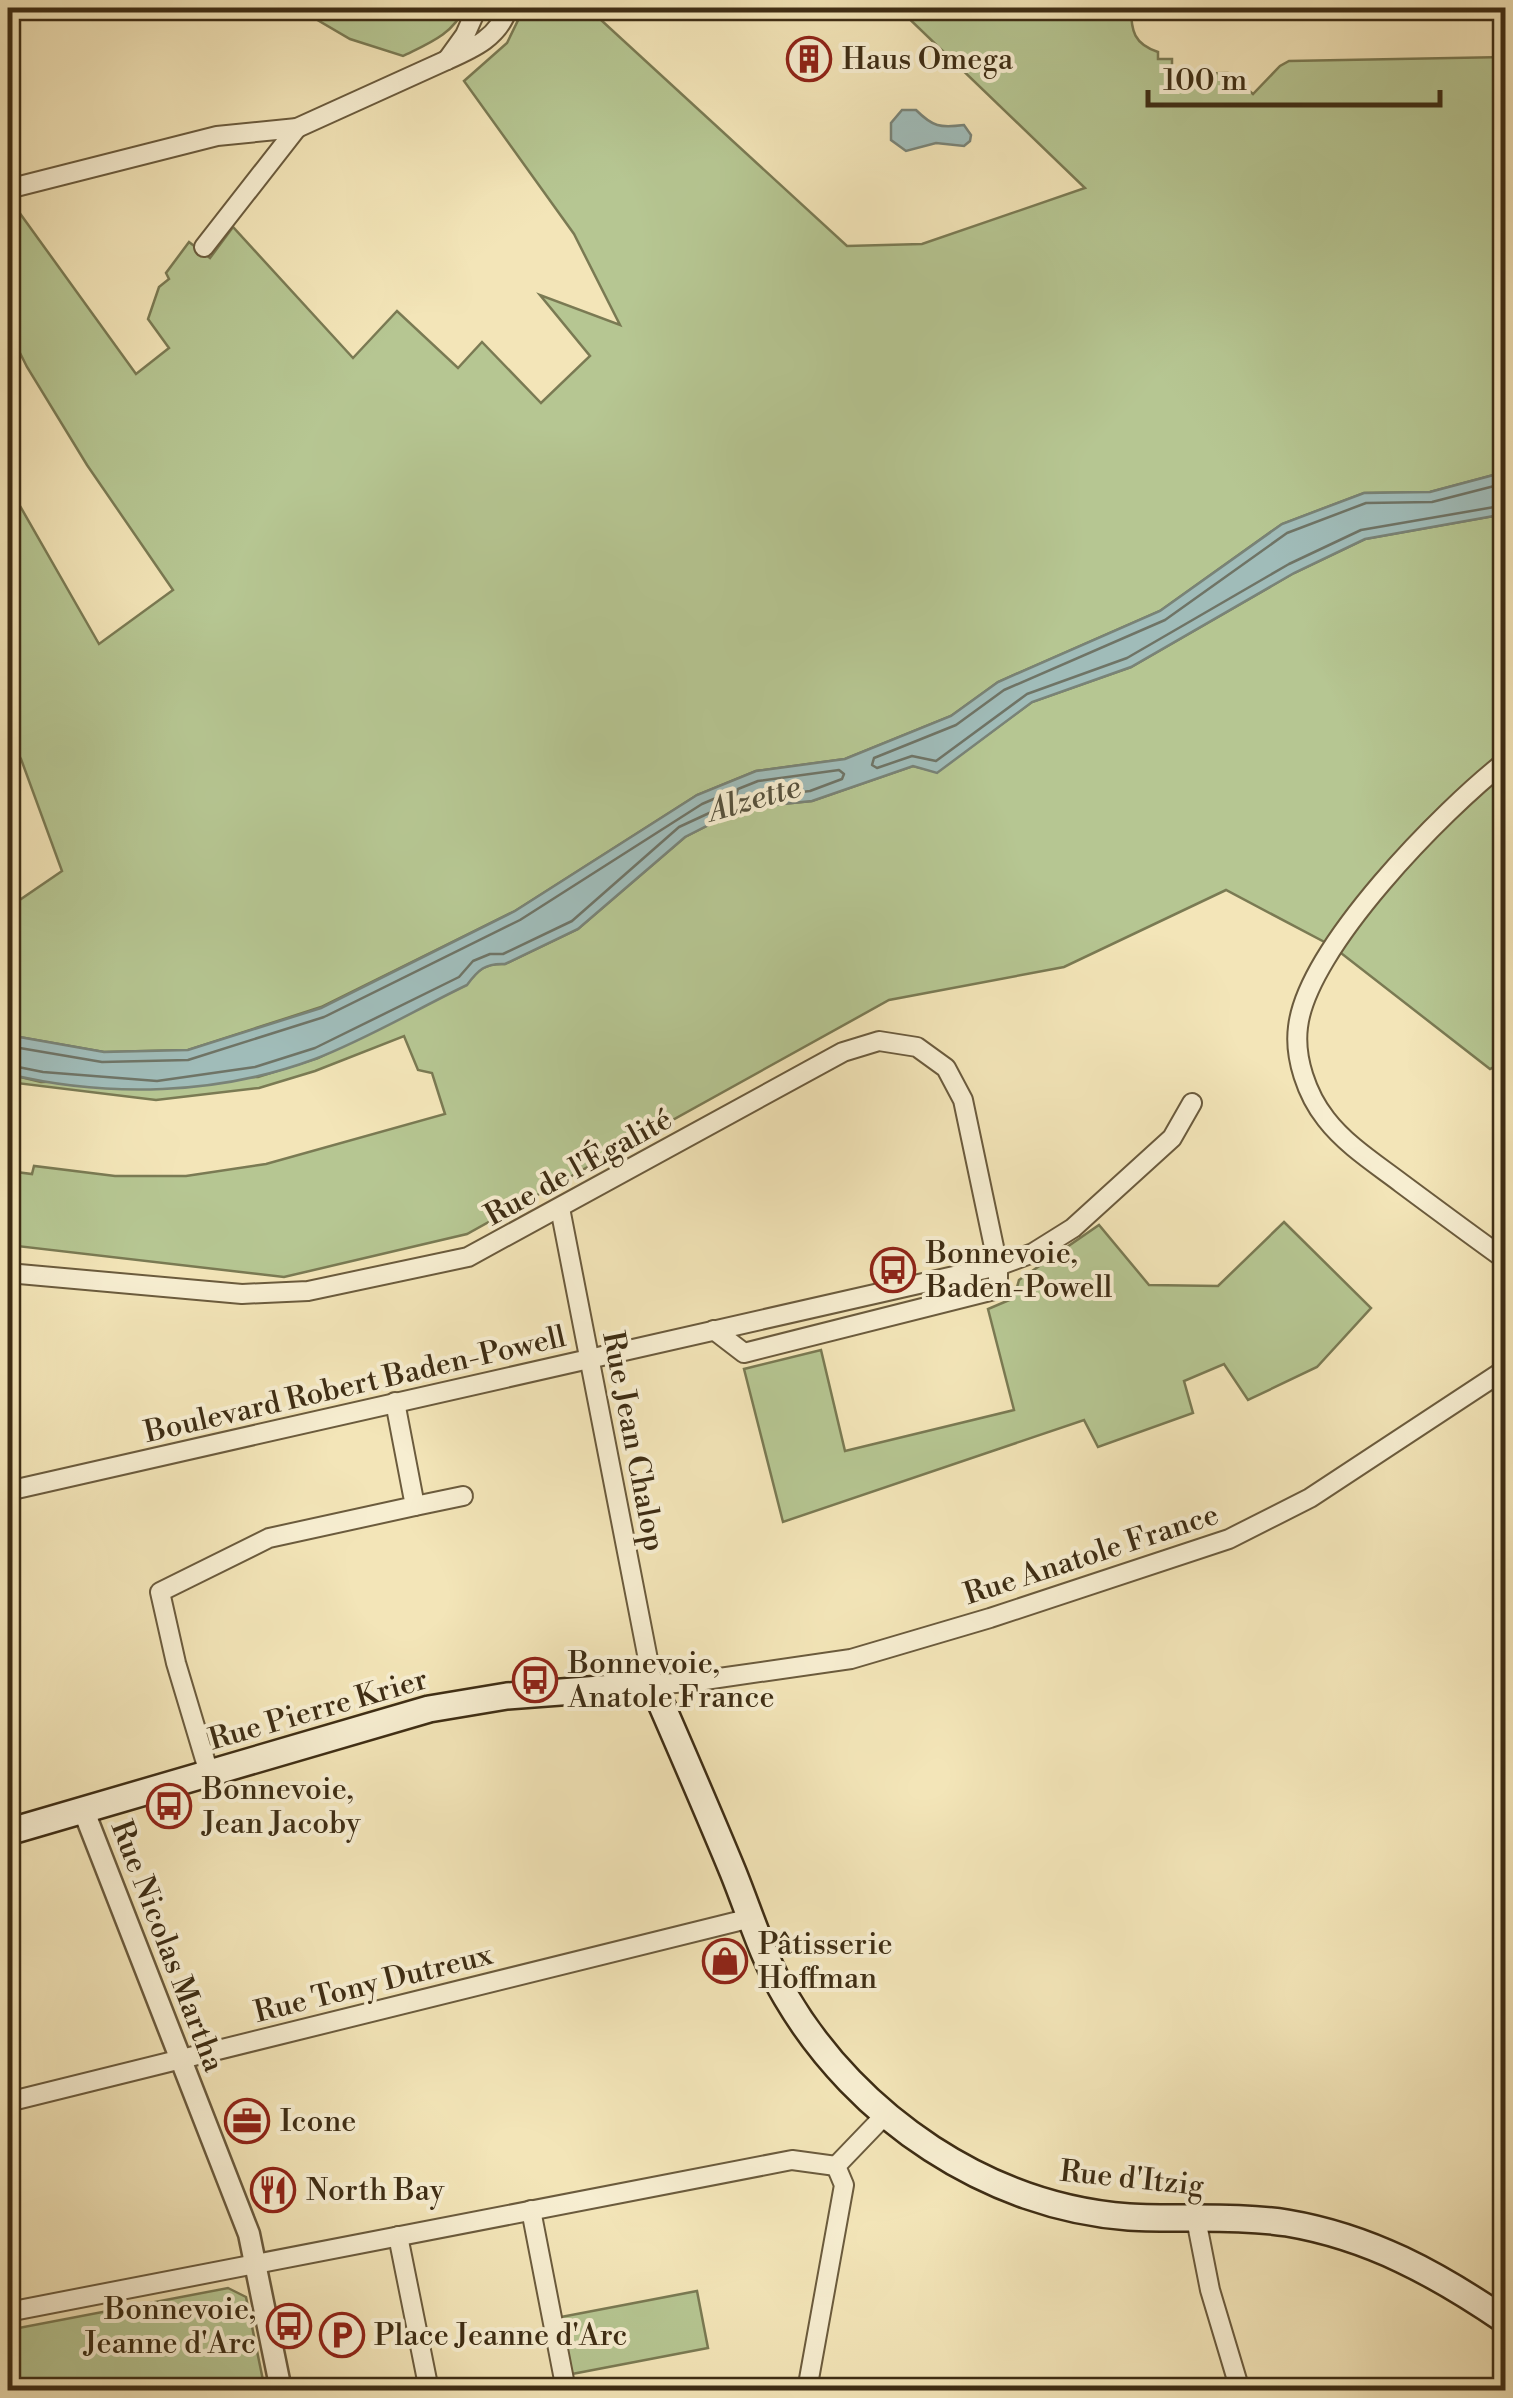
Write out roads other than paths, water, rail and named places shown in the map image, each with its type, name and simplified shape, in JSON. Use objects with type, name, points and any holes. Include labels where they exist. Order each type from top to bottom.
[{"type":"main road","name":"Rue Pierre Krier","points":[[8,1832],[429,1710],[507,1696],[654,1685]]},
{"type":"main road","name":"Rue d'Itzig","points":[[654,1685],[762,1950],[788,2001],[813,2037],[885,2114],[964,2170],[1028,2197],[1126,2216],[1284,2223],[1345,2235],[1399,2255],[1506,2320]]},
{"type":"street","points":[[447,60],[465,35],[477,8]]},
{"type":"street","points":[[8,189],[217,136],[297,128],[483,44],[504,20],[508,8]]},
{"type":"street","points":[[204,247],[297,128]]},
{"type":"street","points":[[1506,761],[1423,836],[1332,946],[1306,995],[1298,1028],[1300,1060],[1308,1089],[1326,1120],[1362,1154],[1506,1260]]},
{"type":"street","name":"Rue de l'Égalité","points":[[8,1272],[242,1294],[308,1291],[468,1258],[843,1052],[879,1041],[917,1047],[946,1068],[964,1100],[998,1266]]},
{"type":"street","name":"Boulevard Robert Baden-Powell","points":[[8,1491],[998,1266],[1033,1253],[1073,1228],[1172,1138],[1192,1103]]},
{"type":"street","name":"Rue Jean Chalop","points":[[560,1208],[654,1685]]},
{"type":"street","name":"Boulevard Robert Baden-Powell","points":[[714,1330],[744,1352],[998,1290],[998,1266]]},
{"type":"street","name":"Rue Anatole France","points":[[654,1685],[698,1682],[851,1658],[990,1618],[1230,1539],[1310,1498],[1506,1369]]},
{"type":"street","points":[[395,1402],[415,1506]]},
{"type":"street","points":[[210,1773],[176,1662],[160,1592],[270,1538],[462,1496]]},
{"type":"street","name":"Rue Nicolas Martha","points":[[83,1810],[249,2234],[281,2390]]},
{"type":"street","name":"Rue Tony Dutreux","points":[[8,2102],[751,1918]]},
{"type":"street","points":[[836,2166],[885,2114]]},
{"type":"street","points":[[8,2312],[792,2160],[836,2166]]},
{"type":"street","points":[[807,2390],[844,2184],[836,2166]]},
{"type":"street","points":[[531,2210],[566,2390]]},
{"type":"street","points":[[1196,2219],[1210,2290],[1240,2390]]},
{"type":"street","points":[[398,2236],[429,2390]]},
{"type":"water","points":[[902,110],[916,110],[937,125],[964,125],[971,135],[970,141],[964,146],[936,143],[906,151],[891,140],[891,123]]},
{"type":"water","name":"Alzette","points":[[1505,472],[1505,514],[1365,539],[1294,573],[1131,667],[1032,702],[937,773],[913,766],[812,801],[742,808],[685,837],[578,929],[505,964],[487,966],[467,985],[315,1059],[240,1080],[163,1089],[85,1087],[8,1074],[8,1035],[104,1052],[188,1050],[321,1008],[515,911],[697,795],[756,771],[845,759],[951,716],[998,682],[1160,611],[1282,524],[1364,493],[1430,492]]},
{"type":"place","name":"Haus Omega","points":[[809,59]]},
{"type":"place","name":"Bonnevoie, Baden-Powell","points":[[893,1270]]},
{"type":"place","name":"Bonnevoie, Anatole France","points":[[535,1680]]},
{"type":"place","name":"Bonnevoie, Jean Jacoby","points":[[169,1806]]},
{"type":"place","name":"Pâtisserie Hoffman","points":[[725,1961]]},
{"type":"place","name":"Icone","points":[[247,2121]]},
{"type":"place","name":"North Bay","points":[[273,2190]]},
{"type":"place","name":"Bonnevoie, Jeanne d'Arc","points":[[289,2326]]},
{"type":"place","name":"Place Jeanne d'Arc","points":[[342,2335]]}]
